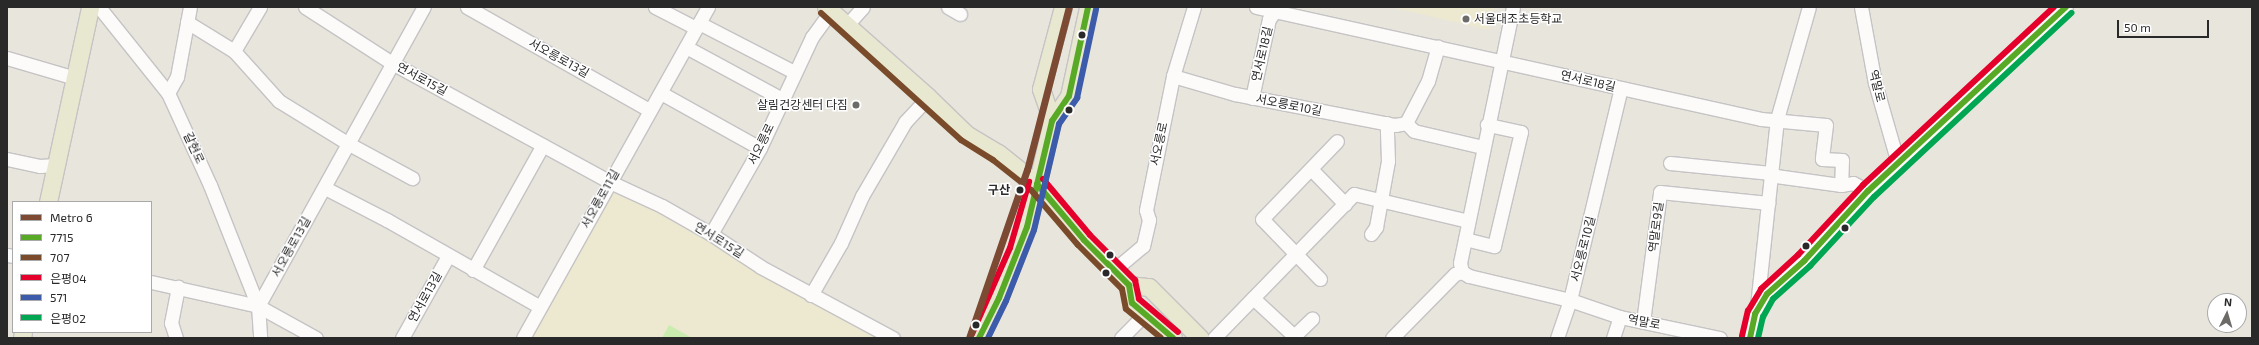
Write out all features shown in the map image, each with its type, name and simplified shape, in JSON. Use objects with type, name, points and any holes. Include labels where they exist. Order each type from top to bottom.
[{"type":"main road","points":[[48,201],[90,7]]},
{"type":"main road","points":[[1052,121],[1041,89],[1063,7]]},
{"type":"main road","points":[[978,338],[1000,298],[1018,251],[1037,184],[1052,121],[1069,96],[1088,7]]},
{"type":"main road","name":"서오릉로","points":[[829,9],[846,26],[928,97],[966,134],[998,153],[1037,184],[1084,240],[1129,285]]},
{"type":"main road","points":[[1173,338],[1132,303],[1129,285],[1149,287],[1200,338]]},
{"type":"street","name":"갈현로","points":[[99,7],[168,93],[210,185],[258,306]]},
{"type":"street","points":[[168,93],[177,77],[190,7]]},
{"type":"street","points":[[234,51],[260,7]]},
{"type":"street","name":"연서로15길","points":[[304,7],[392,63],[543,144],[610,182],[711,234],[761,267],[893,338]]},
{"type":"street","name":"서오릉로13길","points":[[258,306],[424,7]]},
{"type":"street","name":"서오릉로13길","points":[[467,7],[649,110]]},
{"type":"street","points":[[655,7],[794,72]]},
{"type":"street","name":"서오릉로11길","points":[[523,338],[649,110],[661,93],[708,7]]},
{"type":"street","points":[[846,26],[863,7]]},
{"type":"street","points":[[948,7],[960,14]]},
{"type":"street","name":"서오릉로","points":[[1114,270],[1143,246],[1149,220],[1146,210],[1173,76],[1194,7]]},
{"type":"street","name":"연서로18길","points":[[1256,7],[1277,9],[1761,119],[1777,119],[1826,125],[1822,158],[1842,160],[1842,185]]},
{"type":"street","points":[[1513,7],[1487,125],[1460,263],[1462,272],[1469,276],[1570,300],[1557,338]]},
{"type":"street","points":[[1750,338],[1756,312],[1777,119],[1809,7]]},
{"type":"street","name":"역말로","points":[[1861,7],[1875,83],[1898,163]]},
{"type":"street","points":[[1756,312],[1761,300],[1799,266],[1868,191],[2066,7]]},
{"type":"street","name":"서오릉로","points":[[711,234],[760,148],[794,72],[812,37],[829,9]]},
{"type":"street","name":"연서로18길","points":[[1252,98],[1269,19],[1277,9]]},
{"type":"street","points":[[187,22],[234,51],[279,101],[349,144],[412,178]]},
{"type":"street","points":[[1438,46],[1428,80],[1406,123],[1414,131],[1483,147]]},
{"type":"street","points":[[686,47],[782,99]]},
{"type":"street","points":[[7,58],[75,78]]},
{"type":"street","name":"서오릉로10길","points":[[1173,76],[1252,98],[1387,124],[1406,123]]},
{"type":"street","name":"서오릉로10길","points":[[1570,300],[1621,88]]},
{"type":"street","points":[[661,93],[760,148]]},
{"type":"street","points":[[811,295],[841,243],[862,196],[901,129],[928,97]]},
{"type":"street","points":[[1371,234],[1376,227],[1388,161],[1387,124]]},
{"type":"street","points":[[1465,239],[1494,246],[1521,132],[1487,125]]},
{"type":"street","points":[[1320,279],[1262,220],[1337,141]]},
{"type":"street","points":[[473,270],[543,144]]},
{"type":"street","points":[[7,159],[40,166],[55,165]]},
{"type":"street","points":[[1670,163],[1771,173],[1776,176],[1842,185],[1854,183],[1868,191]]},
{"type":"street","points":[[1311,169],[1345,204]]},
{"type":"street","points":[[324,188],[387,220],[540,307]]},
{"type":"street","name":"역말로9길","points":[[1643,322],[1660,192],[1768,203]]},
{"type":"street","points":[[1214,338],[1354,194],[1381,202],[1468,221]]},
{"type":"street","name":"연서로13길","points":[[402,338],[448,256]]},
{"type":"street","points":[[1392,338],[1449,280],[1462,272]]},
{"type":"street","points":[[152,282],[258,306],[316,338]]},
{"type":"street","points":[[176,338],[171,323],[178,287]]},
{"type":"street","points":[[1253,298],[1293,337],[1312,320]]},
{"type":"street","name":"역말로","points":[[1570,300],[1620,318],[1720,338]]},
{"type":"street","points":[[258,306],[260,338]]},
{"type":"street","points":[[1121,338],[1145,314]]},
{"type":"street","points":[[1613,338],[1620,318]]},
{"type":"shaded area","name":"서울대조초등학교","points":[[1390,7],[1495,7],[1489,30]]},
{"type":"shaded area","points":[[615,189],[880,338],[531,338]]},
{"type":"green space","points":[[669,325],[692,338],[662,338]]},
{"type":"metro line","name":"6","points":[[969,338],[1027,170],[1069,7]]},
{"type":"transit line","name":"7715","points":[[979,338],[999,298],[1027,227],[1052,121],[1069,96],[1088,7]]},
{"type":"transit line","name":"은평04","points":[[1742,336],[1748,311],[1761,289],[1798,255],[1863,185],[2054,7]]},
{"type":"transit line","name":"7715","points":[[1750,338],[1755,314],[1767,294],[1804,261],[1868,191],[2066,7]]},
{"type":"transit line","name":"571","points":[[988,338],[1006,301],[1034,230],[1059,124],[1077,98],[1096,9]]},
{"type":"transit line","name":"707","points":[[821,13],[961,140],[993,160],[1031,190],[1078,245],[1122,289],[1126,309],[1161,338]]},
{"type":"transit line","name":"은평02","points":[[1758,338],[1763,317],[1773,299],[1810,266],[1874,197],[2071,13]]},
{"type":"transit line","name":"은평04","points":[[1043,179],[1090,235],[1135,280],[1139,299],[1178,332]]},
{"type":"transit line","name":"은평04","points":[[972,334],[1010,248],[1029,182]]},
{"type":"transit line","name":"7715","points":[[1037,184],[1084,240],[1129,285],[1132,303],[1173,338]]},
{"type":"place","name":"서울대조초등학교","points":[[1466,19]]},
{"type":"place","name":"살림건강센터 다짐","points":[[856,105]]},
{"type":"place","name":"구산","points":[[1020,190]]}]
